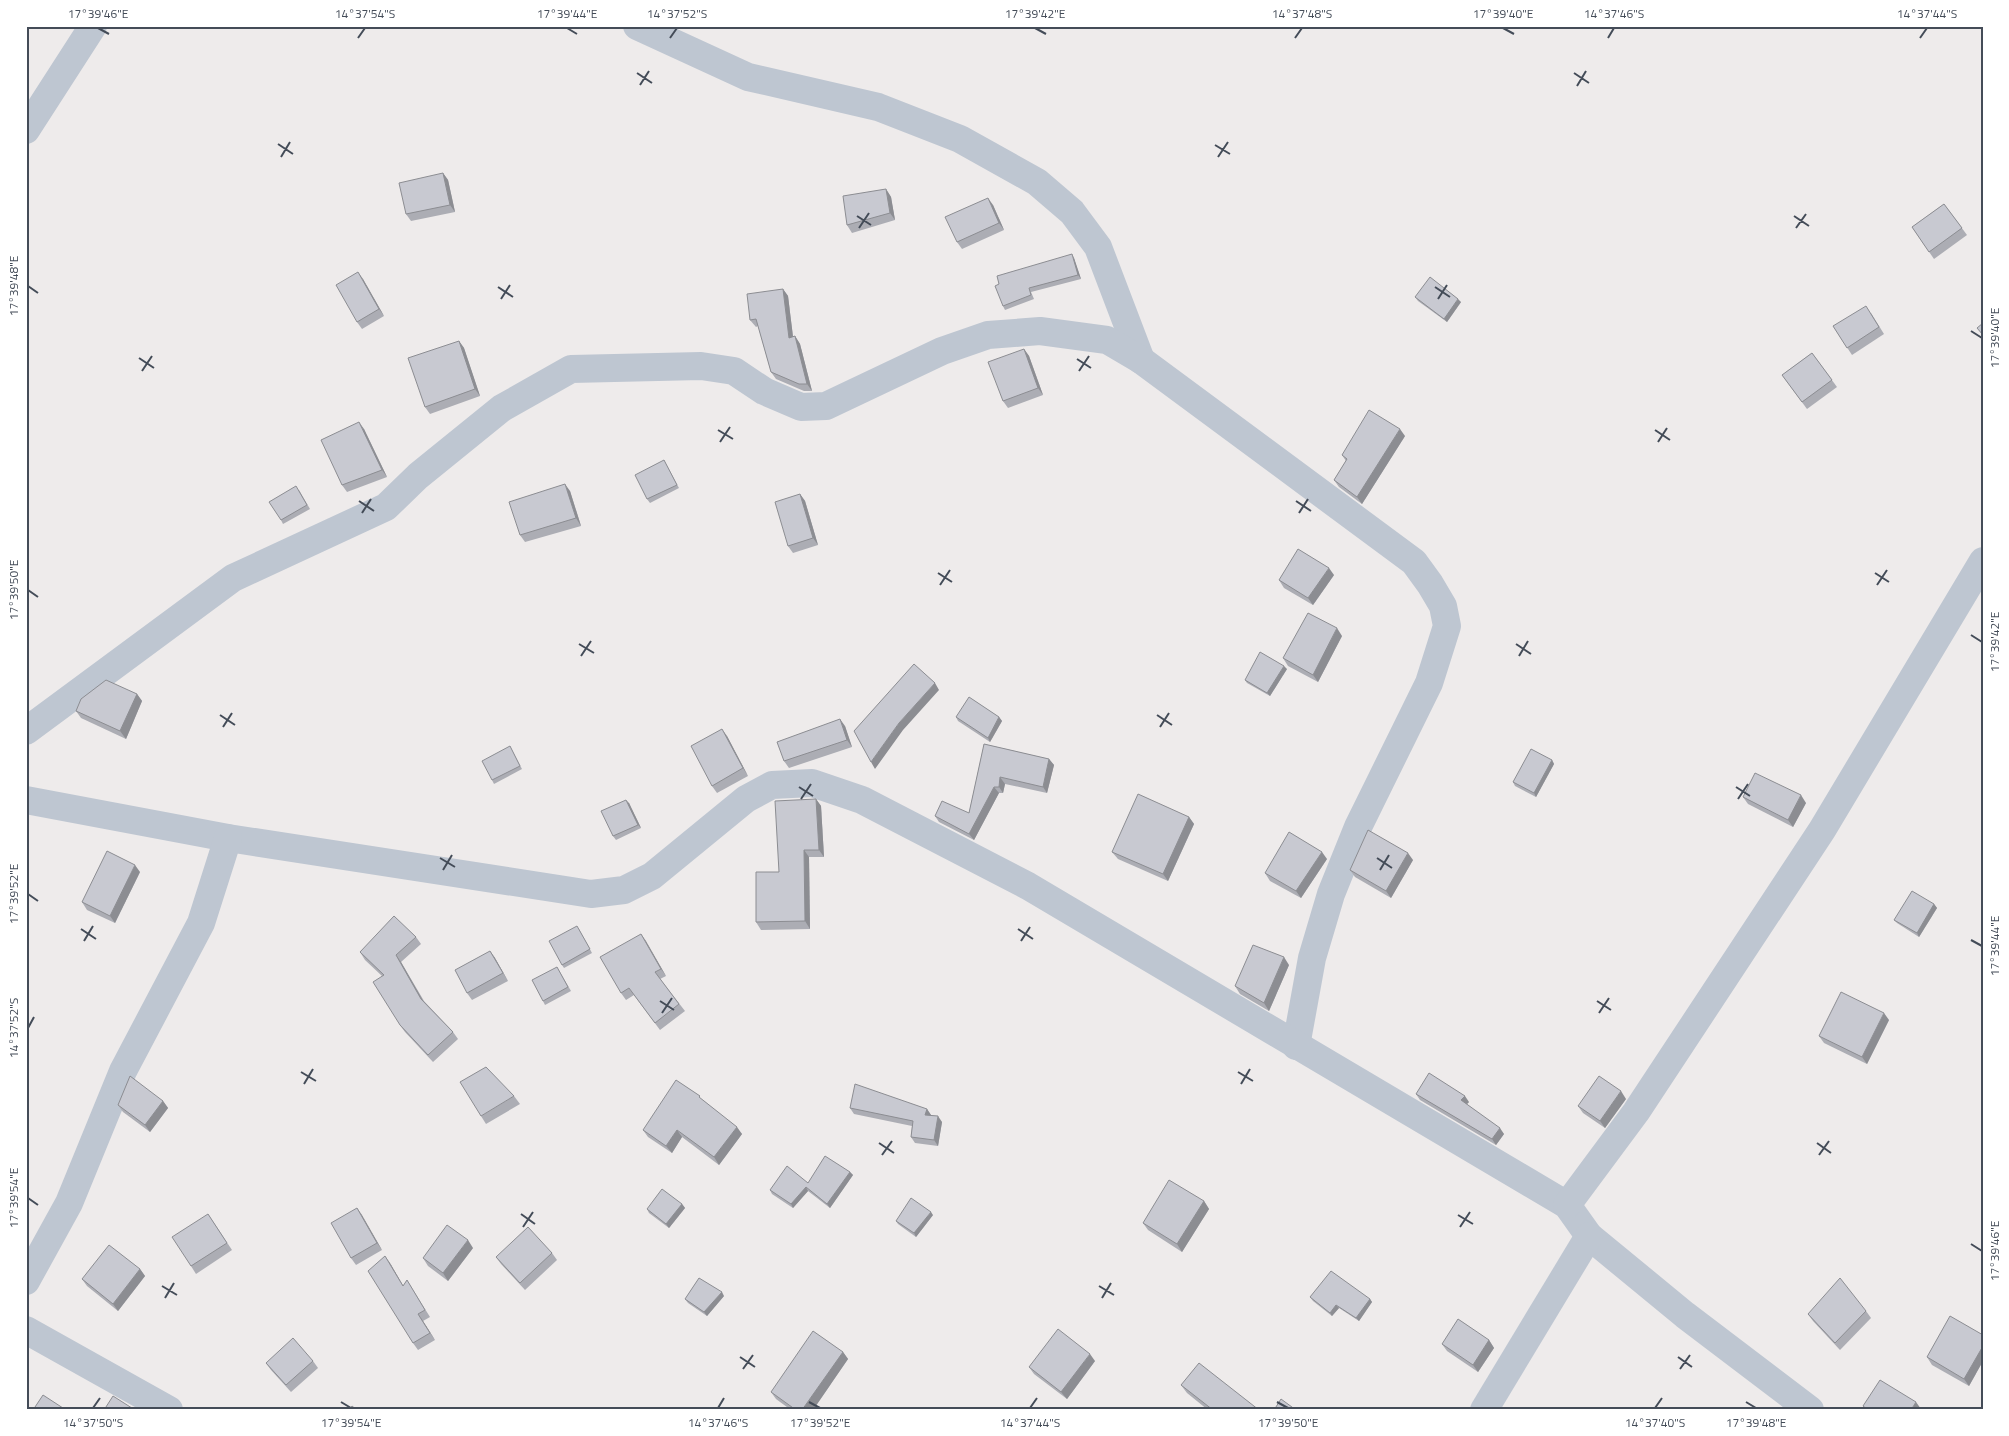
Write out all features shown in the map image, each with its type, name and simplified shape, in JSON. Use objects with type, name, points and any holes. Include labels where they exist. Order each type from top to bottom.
[{"type":"street","points":[[26,130],[93,26]]},
{"type":"street","points":[[636,26],[748,77],[878,107],[960,139],[1037,182],[1072,212],[1098,247],[1141,360]]},
{"type":"street","points":[[26,731],[233,578],[386,507],[418,476],[502,408],[571,369],[701,366],[734,372],[764,391],[800,406],[826,406],[942,351],[988,335],[1040,332],[1107,340],[1141,360],[1414,562],[1430,584],[1442,606],[1447,626],[1429,684],[1358,827],[1330,894],[1312,958],[1296,1046]]},
{"type":"street","points":[[1567,1205],[1636,1112],[1817,838],[1983,560]]},
{"type":"street","points":[[26,800],[228,838],[591,894],[624,890],[652,876],[746,799],[772,785],[812,783],[862,800],[1028,886],[1567,1205],[1589,1236],[1685,1315],[1810,1410]]},
{"type":"street","points":[[26,1281],[69,1203],[123,1071],[201,923],[228,838]]},
{"type":"street","points":[[1484,1410],[1589,1236]]},
{"type":"street","points":[[26,1330],[169,1410]]},
{"type":"building","points":[[443,173],[450,205],[406,214],[399,183]]},
{"type":"building","points":[[886,189],[890,213],[847,225],[843,196]]},
{"type":"building","points":[[988,198],[999,223],[957,242],[945,217]]},
{"type":"building","points":[[1944,204],[1962,228],[1929,252],[1912,227]]},
{"type":"building","points":[[1072,254],[1078,275],[1029,288],[1031,295],[1003,306],[995,286],[999,284],[997,276]]},
{"type":"building","points":[[358,272],[379,309],[357,322],[336,285]]},
{"type":"building","points":[[1430,277],[1458,299],[1444,319],[1415,297]]},
{"type":"building","points":[[783,289],[789,338],[795,336],[807,384],[799,384],[771,372],[756,319],[750,320],[747,294]]},
{"type":"building","points":[[1866,306],[1879,327],[1847,348],[1833,326]]},
{"type":"building","points":[[1983,323],[1983,335],[1977,328]]},
{"type":"building","points":[[459,341],[475,389],[425,407],[408,358]]},
{"type":"building","points":[[1024,349],[1038,388],[1003,401],[988,362]]},
{"type":"building","points":[[1812,353],[1832,380],[1802,402],[1782,375]]},
{"type":"building","points":[[1369,410],[1400,429],[1357,497],[1334,480],[1347,459],[1342,455]]},
{"type":"building","points":[[359,422],[382,470],[342,485],[321,440]]},
{"type":"building","points":[[664,460],[677,485],[647,499],[635,475]]},
{"type":"building","points":[[565,484],[576,518],[520,535],[509,502]]},
{"type":"building","points":[[296,486],[307,505],[281,520],[269,502]]},
{"type":"building","points":[[800,494],[813,538],[788,546],[775,502]]},
{"type":"building","points":[[1298,549],[1329,568],[1308,598],[1279,580]]},
{"type":"building","points":[[1308,613],[1337,628],[1313,675],[1283,658]]},
{"type":"building","points":[[1260,652],[1284,666],[1267,693],[1245,680]]},
{"type":"building","points":[[914,664],[935,683],[899,723],[871,762],[854,731]]},
{"type":"building","points":[[106,680],[137,694],[120,731],[76,711],[81,699]]},
{"type":"building","points":[[969,697],[999,717],[988,738],[956,717]]},
{"type":"building","points":[[840,719],[847,740],[784,761],[777,742]]},
{"type":"building","points":[[722,729],[743,768],[712,786],[691,746]]},
{"type":"building","points":[[984,744],[1049,759],[1043,787],[1000,777],[999,787],[994,787],[969,834],[935,816],[942,801],[969,813]]},
{"type":"building","points":[[510,746],[520,766],[492,780],[482,761]]},
{"type":"building","points":[[1531,749],[1552,760],[1534,793],[1513,782]]},
{"type":"building","points":[[1755,773],[1801,795],[1788,820],[1743,797]]},
{"type":"building","points":[[1138,794],[1189,817],[1163,874],[1112,852]]},
{"type":"building","points":[[816,799],[819,850],[804,850],[805,921],[756,922],[756,872],[779,872],[775,801]]},
{"type":"building","points":[[626,800],[638,825],[613,836],[601,811]]},
{"type":"building","points":[[1368,830],[1408,853],[1386,891],[1350,870]]},
{"type":"building","points":[[1289,832],[1322,852],[1296,891],[1265,873]]},
{"type":"building","points":[[107,851],[135,865],[110,916],[82,902]]},
{"type":"building","points":[[1912,891],[1934,904],[1917,933],[1894,920]]},
{"type":"building","points":[[394,916],[416,937],[396,955],[421,999],[453,1032],[428,1055],[400,1025],[373,982],[384,975],[360,952]]},
{"type":"building","points":[[577,926],[590,949],[562,965],[549,941]]},
{"type":"building","points":[[641,934],[661,969],[655,972],[679,1004],[655,1023],[629,988],[621,993],[600,957]]},
{"type":"building","points":[[1253,945],[1284,957],[1264,1003],[1235,986]]},
{"type":"building","points":[[490,951],[503,973],[467,993],[455,970]]},
{"type":"building","points":[[557,967],[568,987],[543,1001],[532,980]]},
{"type":"building","points":[[1841,992],[1884,1013],[1862,1057],[1819,1036]]},
{"type":"building","points":[[486,1067],[514,1096],[481,1116],[460,1082]]},
{"type":"building","points":[[1429,1073],[1465,1096],[1461,1100],[1500,1128],[1492,1139],[1416,1094]]},
{"type":"building","points":[[130,1076],[163,1101],[145,1125],[118,1105]]},
{"type":"building","points":[[1599,1076],[1621,1091],[1600,1121],[1578,1106]]},
{"type":"building","points":[[676,1080],[700,1096],[737,1127],[714,1157],[677,1130],[666,1146],[643,1130]]},
{"type":"building","points":[[855,1084],[927,1109],[925,1115],[938,1116],[934,1140],[911,1137],[913,1121],[850,1108]]},
{"type":"building","points":[[825,1156],[850,1172],[827,1204],[806,1187],[791,1204],[770,1190],[787,1166],[808,1183]]},
{"type":"building","points":[[1169,1180],[1204,1201],[1177,1244],[1143,1223]]},
{"type":"building","points":[[662,1189],[682,1204],[666,1224],[647,1209]]},
{"type":"building","points":[[911,1198],[931,1212],[914,1233],[896,1221]]},
{"type":"building","points":[[357,1208],[377,1243],[351,1258],[331,1223]]},
{"type":"building","points":[[208,1214],[227,1243],[191,1266],[172,1237]]},
{"type":"building","points":[[447,1225],[468,1240],[443,1273],[423,1258]]},
{"type":"building","points":[[528,1227],[552,1253],[520,1283],[496,1257]]},
{"type":"building","points":[[109,1245],[140,1269],[113,1304],[82,1279]]},
{"type":"building","points":[[385,1256],[403,1286],[407,1280],[425,1310],[418,1314],[430,1333],[413,1343],[368,1271]]},
{"type":"building","points":[[1331,1271],[1370,1299],[1356,1318],[1336,1305],[1330,1313],[1310,1297]]},
{"type":"building","points":[[699,1278],[722,1292],[704,1312],[685,1299]]},
{"type":"building","points":[[1840,1278],[1866,1311],[1835,1343],[1808,1314]]},
{"type":"building","points":[[1950,1316],[1983,1335],[1983,1346],[1964,1379],[1927,1357]]},
{"type":"building","points":[[1458,1319],[1489,1340],[1473,1365],[1442,1344]]},
{"type":"building","points":[[1058,1329],[1090,1354],[1061,1392],[1029,1367]]},
{"type":"building","points":[[813,1331],[843,1352],[802,1410],[796,1410],[771,1392]]},
{"type":"building","points":[[293,1338],[313,1361],[286,1385],[266,1363]]},
{"type":"building","points":[[1199,1363],[1259,1410],[1213,1410],[1181,1385]]},
{"type":"building","points":[[1880,1380],[1916,1402],[1911,1410],[1868,1410],[1863,1406]]},
{"type":"building","points":[[43,1395],[66,1410],[33,1410]]},
{"type":"building","points":[[113,1396],[135,1410],[104,1410]]},
{"type":"building","points":[[1281,1399],[1296,1410],[1274,1410]]},
{"type":"building","points":[[352,1406],[357,1410],[349,1410]]}]
